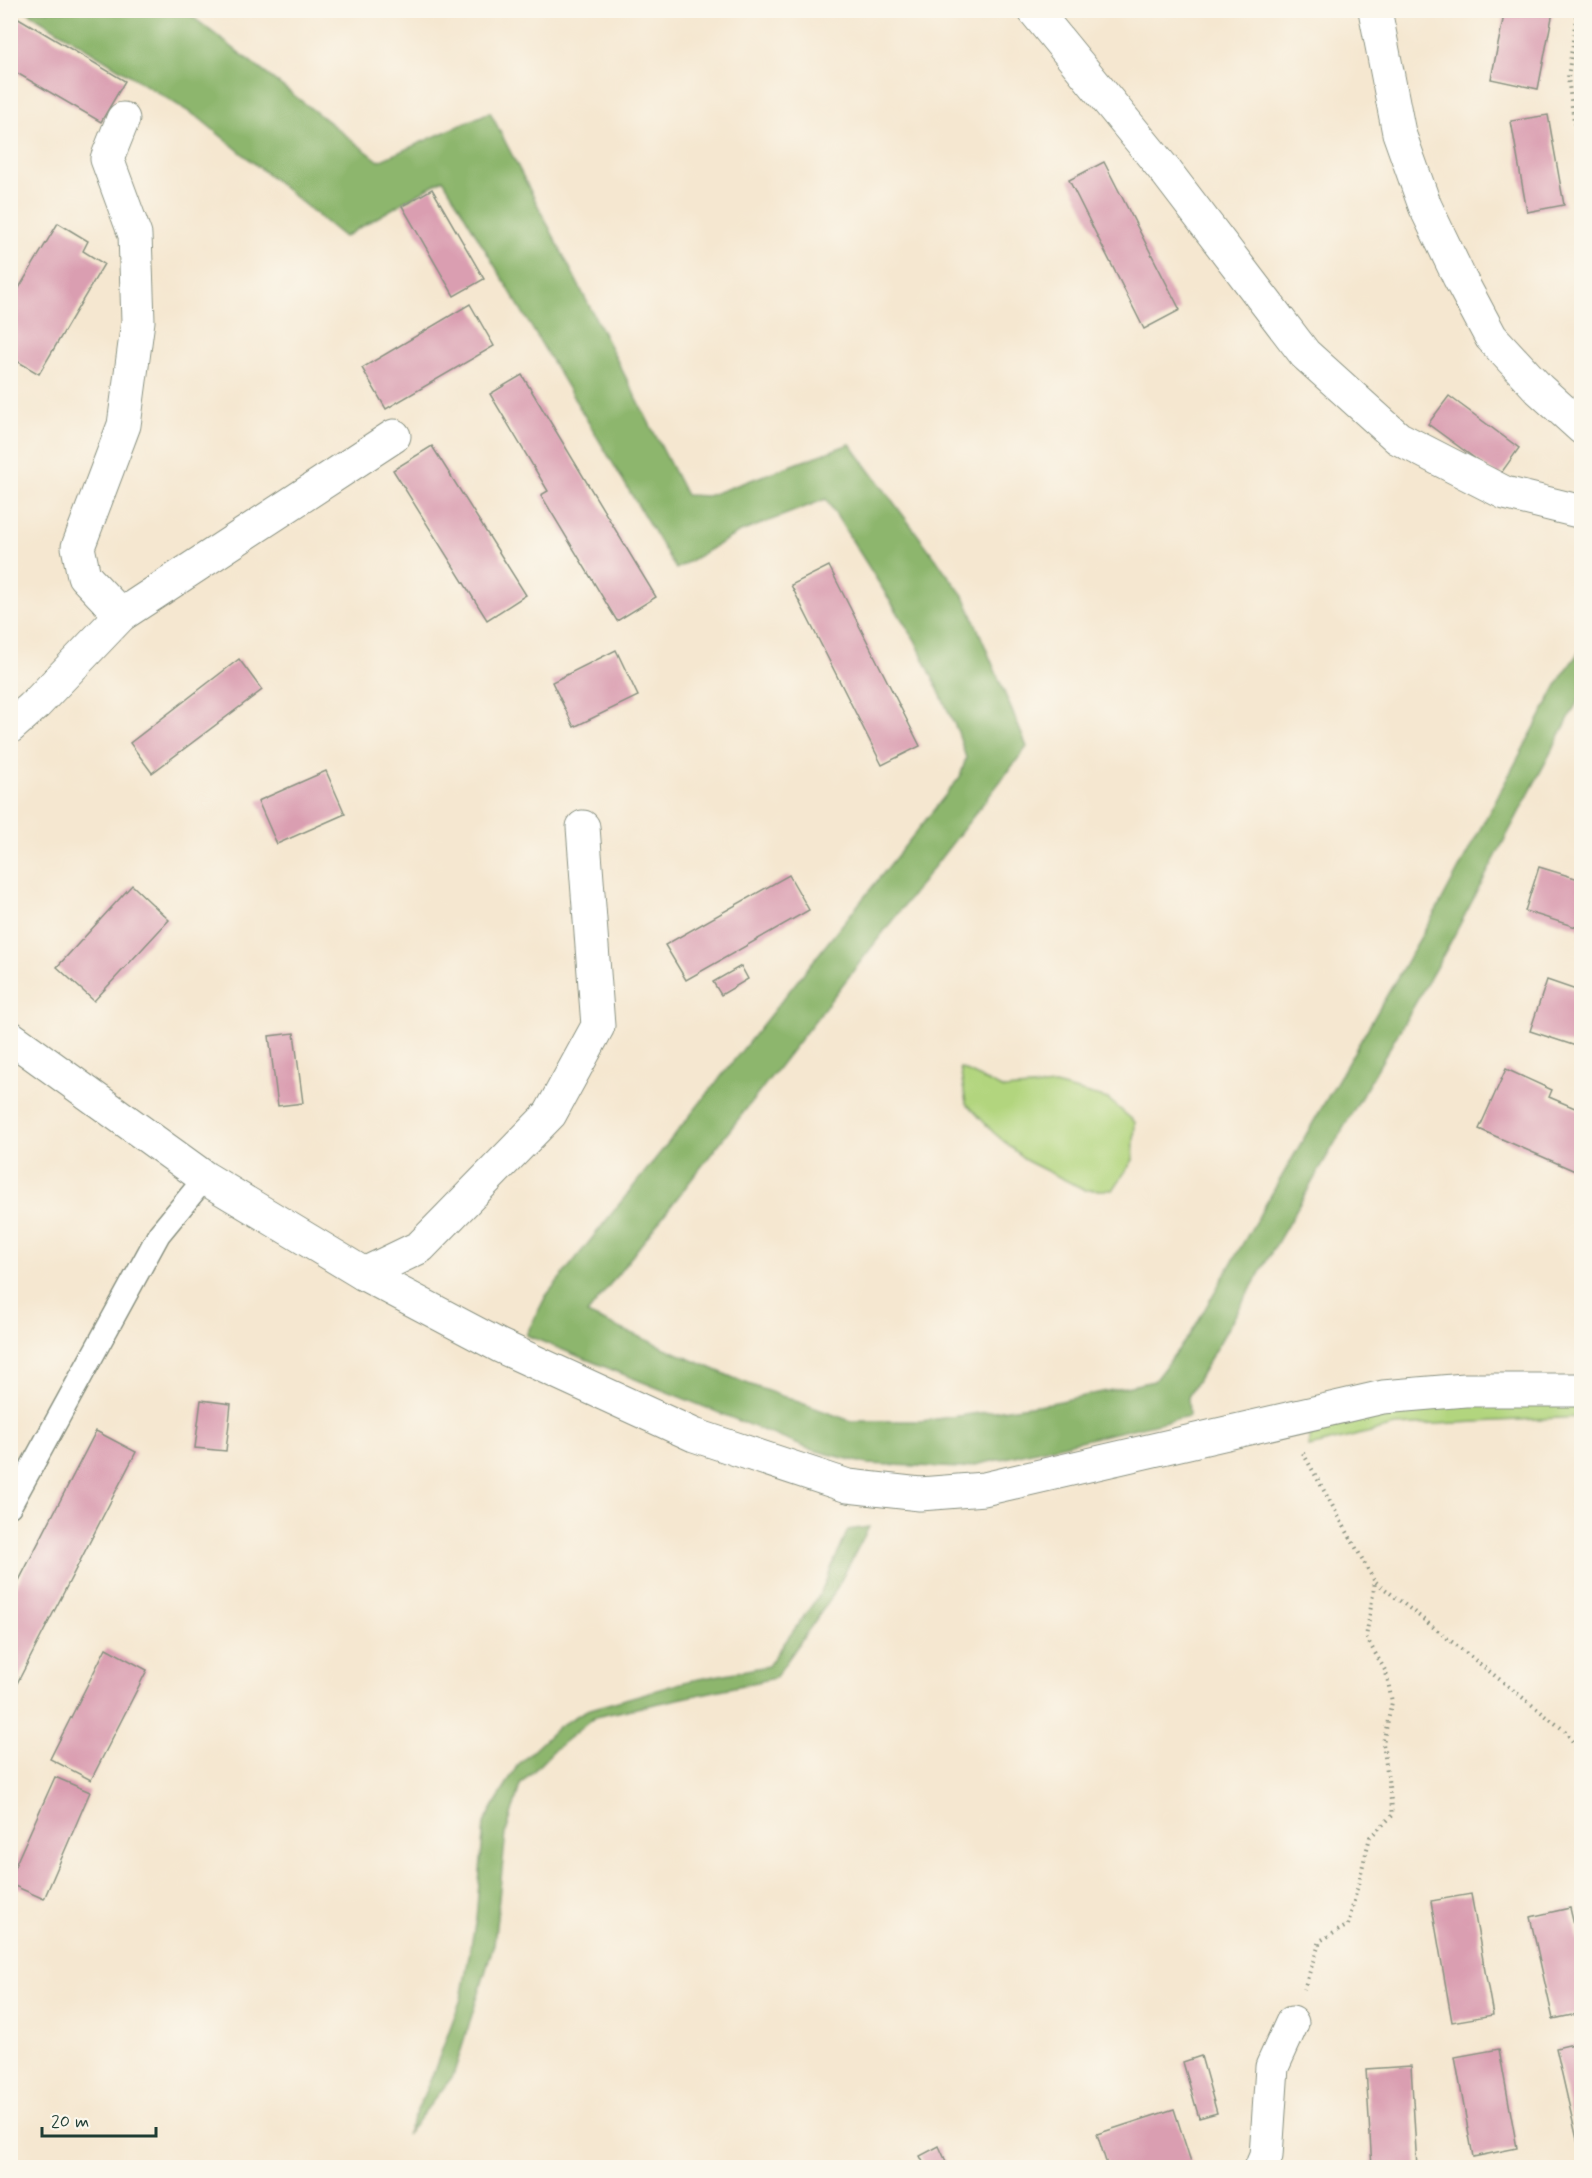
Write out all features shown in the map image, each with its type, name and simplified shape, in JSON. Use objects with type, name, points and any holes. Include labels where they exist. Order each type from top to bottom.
[{"type":"street","points":[[1034,10],[1167,173],[1305,354],[1398,438],[1505,493],[1581,512]]},
{"type":"street","points":[[1375,10],[1399,133],[1425,206],[1459,277],[1491,337],[1539,389],[1581,428]]},
{"type":"street","points":[[121,615],[84,576],[78,547],[124,425],[138,321],[135,235],[106,159],[123,119]]},
{"type":"street","points":[[10,727],[36,704],[121,615],[393,436]]},
{"type":"street","points":[[364,1274],[420,1247],[550,1114],[598,1026],[583,827]]},
{"type":"street","points":[[10,1036],[205,1178],[364,1274],[501,1346],[694,1435],[848,1486],[920,1494],[984,1489],[1383,1397],[1453,1391],[1581,1390]]},
{"type":"street","points":[[1261,2168],[1266,2157],[1272,2067],[1292,2024]]},
{"type":"lane","points":[[10,1506],[159,1234],[205,1178]]},
{"type":"path","points":[[1577,10],[1568,78],[1581,178]]},
{"type":"path","points":[[1299,1416],[1303,1457],[1375,1582],[1565,1731],[1581,1755]]},
{"type":"path","points":[[1292,2024],[1320,1941],[1347,1925],[1370,1837],[1393,1815],[1383,1743],[1392,1702],[1386,1672],[1366,1637],[1375,1582]]},
{"type":"green space","points":[[26,11],[185,11],[379,161],[490,112],[686,495],[707,496],[850,444],[965,598],[1027,747],[587,1314],[743,1382],[851,1421],[922,1421],[1051,1403],[1154,1381],[1191,1333],[1440,904],[1562,676],[1581,649],[1581,695],[1449,945],[1188,1397],[1189,1416],[962,1468],[867,1464],[809,1449],[526,1335],[546,1296],[960,777],[966,758],[958,732],[915,640],[826,499],[738,533],[676,569],[443,179],[344,237],[199,118]]},
{"type":"green space","points":[[960,1068],[1004,1089],[1055,1085],[1108,1099],[1135,1122],[1133,1160],[1113,1190],[1085,1190],[1027,1161],[993,1132],[966,1103]]},
{"type":"green space","points":[[1492,1403],[1581,1405],[1581,1417],[1395,1426],[1309,1447],[1309,1427],[1365,1413]]},
{"type":"green space","points":[[869,1527],[833,1595],[775,1678],[595,1717],[554,1750],[520,1785],[506,1833],[494,1944],[453,2076],[406,2135],[433,2074],[461,1999],[476,1919],[484,1823],[517,1766],[559,1726],[587,1710],[688,1681],[768,1666],[820,1594],[848,1530]]},
{"type":"building","points":[[1505,10],[1553,12],[1538,89],[1491,79]]},
{"type":"building","points":[[10,13],[125,81],[101,122],[10,69]]},
{"type":"building","points":[[1548,115],[1564,205],[1527,212],[1511,121]]},
{"type":"building","points":[[1104,162],[1180,310],[1144,329],[1069,180]]},
{"type":"building","points":[[432,189],[484,279],[454,296],[402,206]]},
{"type":"building","points":[[58,223],[88,241],[83,251],[104,264],[39,374],[10,357],[10,303]]},
{"type":"building","points":[[470,304],[494,346],[386,409],[362,368]]},
{"type":"building","points":[[522,375],[656,597],[617,621],[541,495],[548,491],[490,394]]},
{"type":"building","points":[[1449,396],[1519,448],[1499,476],[1428,424]]},
{"type":"building","points":[[432,446],[526,595],[487,620],[393,470]]},
{"type":"building","points":[[829,566],[920,746],[882,765],[791,585]]},
{"type":"building","points":[[616,650],[638,696],[574,727],[552,682]]},
{"type":"building","points":[[239,659],[262,690],[152,773],[130,743]]},
{"type":"building","points":[[326,771],[345,814],[277,844],[258,801]]},
{"type":"building","points":[[1539,867],[1582,880],[1582,929],[1525,911]]},
{"type":"building","points":[[789,875],[809,910],[686,980],[665,945]]},
{"type":"building","points":[[132,885],[169,920],[94,1001],[57,967]]},
{"type":"building","points":[[741,966],[748,979],[721,995],[713,982]]},
{"type":"building","points":[[1547,980],[1582,992],[1582,1048],[1530,1031]]},
{"type":"building","points":[[294,1033],[303,1103],[278,1106],[269,1036]]},
{"type":"building","points":[[1506,1069],[1552,1090],[1549,1097],[1582,1111],[1582,1174],[1479,1129]]},
{"type":"building","points":[[201,1400],[231,1404],[226,1451],[195,1448]]},
{"type":"building","points":[[96,1431],[136,1452],[10,1697],[10,1598]]},
{"type":"building","points":[[106,1648],[147,1670],[91,1780],[50,1759]]},
{"type":"building","points":[[55,1777],[90,1792],[44,1899],[10,1884],[10,1877]]},
{"type":"building","points":[[1471,1894],[1493,2015],[1452,2022],[1431,1901]]},
{"type":"building","points":[[1570,1908],[1582,1959],[1582,2013],[1553,2019],[1530,1917]]},
{"type":"building","points":[[1582,2042],[1582,2157],[1581,2157],[1556,2048]]},
{"type":"building","points":[[1499,2049],[1517,2148],[1473,2157],[1455,2057]]},
{"type":"building","points":[[1201,2056],[1217,2113],[1199,2118],[1183,2062]]},
{"type":"building","points":[[1411,2066],[1417,2168],[1372,2168],[1366,2069]]},
{"type":"building","points":[[1174,2109],[1193,2168],[1108,2168],[1097,2134]]},
{"type":"building","points":[[939,2146],[949,2168],[926,2168],[920,2156]]}]
